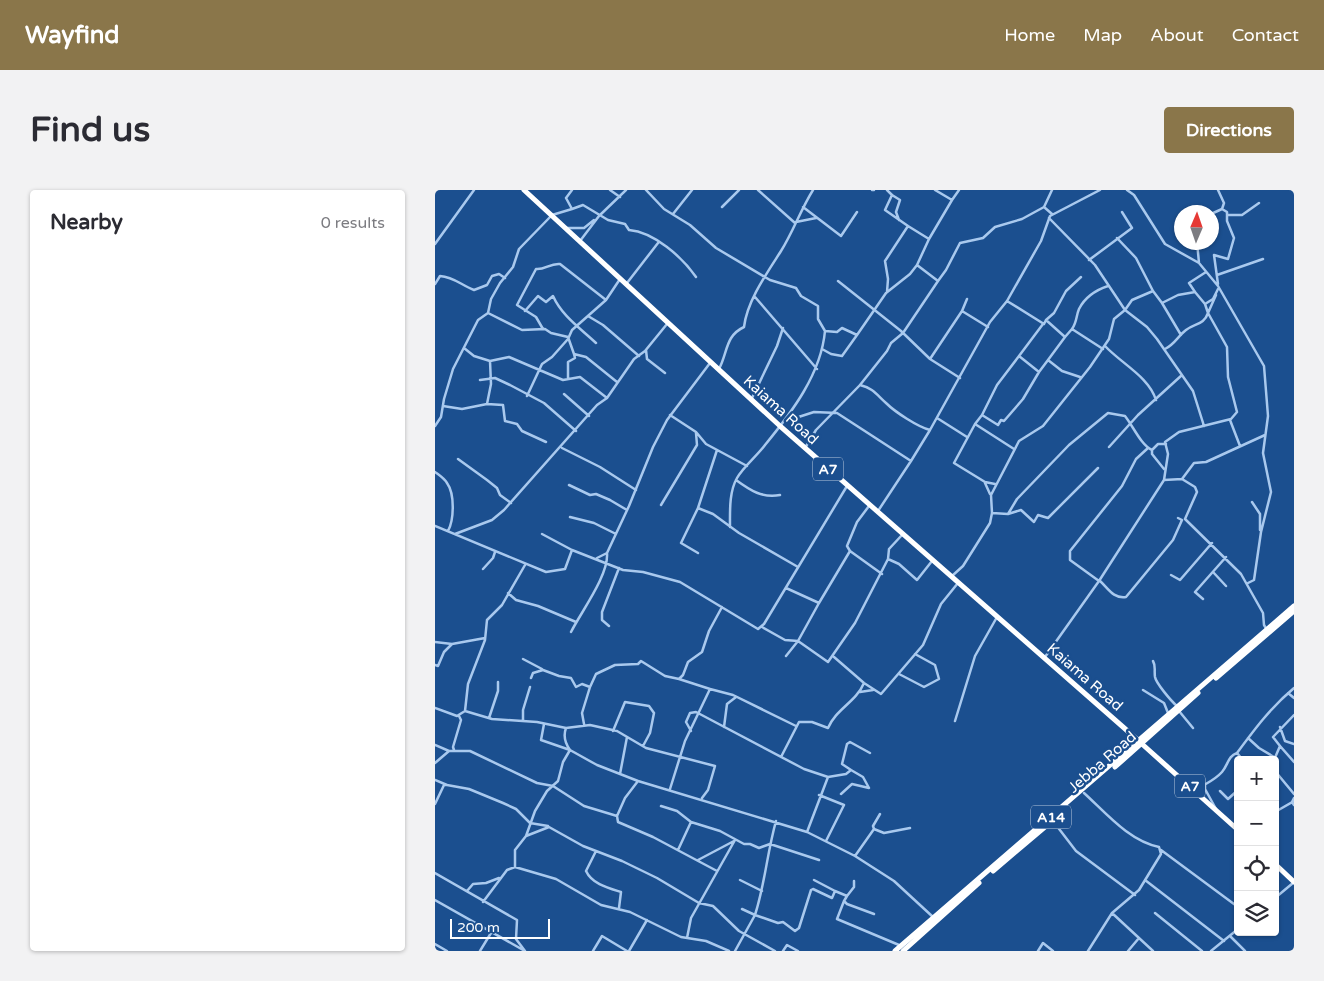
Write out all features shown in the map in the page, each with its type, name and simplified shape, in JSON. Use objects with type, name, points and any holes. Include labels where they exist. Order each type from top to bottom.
[{"type":"highway","name":"Kaiama Road","points":[[524,190],[667,324],[781,424],[869,506],[1195,790],[1234,826]]},
{"type":"highway","name":"Jebba Road","points":[[902,948],[933,917],[1140,742],[1294,606]]},
{"type":"highway","name":"Jebba Road","points":[[902,948],[1084,793],[1169,715],[1294,611]]},
{"type":"highway","points":[[1279,868],[1294,882]]},
{"type":"highway","points":[[895,951],[902,948]]},
{"type":"street","points":[[435,244],[474,190]]},
{"type":"street","points":[[572,190],[566,198],[572,210]]},
{"type":"street","points":[[609,190],[619,197]]},
{"type":"street","points":[[565,228],[584,228],[626,190]]},
{"type":"street","points":[[646,190],[663,209],[690,225],[716,248],[765,276],[796,288],[801,296],[818,306],[818,319],[825,331],[817,369],[781,424],[737,480],[731,502],[729,527]]},
{"type":"street","points":[[673,214],[692,190]]},
{"type":"street","points":[[722,207],[739,190]]},
{"type":"street","points":[[759,190],[795,223]]},
{"type":"street","points":[[719,370],[727,344],[735,332],[744,327],[745,317],[765,276],[813,190]]},
{"type":"street","points":[[887,190],[900,200],[896,212],[899,220]]},
{"type":"street","points":[[935,190],[952,200]]},
{"type":"street","points":[[821,350],[842,356],[886,293],[910,274],[917,265],[929,239],[959,190]]},
{"type":"street","points":[[805,448],[816,430],[860,384],[887,351],[891,343],[903,333],[946,270],[960,243],[983,238],[995,226],[1022,219],[1044,208],[1053,190]]},
{"type":"street","points":[[877,513],[930,430],[988,327],[1007,301],[1041,241],[1049,218],[1052,214],[1100,190]]},
{"type":"street","points":[[1127,190],[1133,195],[1165,244],[1199,263],[1218,287],[1264,366],[1268,416],[1263,453],[1271,492],[1261,532],[1254,580],[1248,583]]},
{"type":"street","points":[[1218,190],[1224,198],[1222,209]]},
{"type":"street","points":[[892,195],[885,210],[929,239]]},
{"type":"street","points":[[1227,215],[1242,215],[1259,203]]},
{"type":"street","points":[[435,426],[441,417],[447,384],[478,320],[488,313],[491,299],[513,267],[519,249],[552,215],[583,205],[599,216],[625,224],[629,230],[643,232],[684,262],[696,277]]},
{"type":"street","points":[[803,207],[841,236],[857,212]]},
{"type":"street","points":[[1044,208],[1052,214]]},
{"type":"street","points":[[1165,349],[1172,346],[1185,330],[1202,323],[1216,295],[1218,287],[1214,256],[1228,259],[1234,238],[1227,221],[1227,212],[1222,209]]},
{"type":"street","points":[[1089,260],[1132,228],[1122,212]]},
{"type":"street","points":[[580,241],[599,216]]},
{"type":"street","points":[[795,223],[815,218]]},
{"type":"street","points":[[1049,218],[1103,275],[1108,286],[1125,310],[1147,327],[1165,349],[1197,400],[1204,426]]},
{"type":"street","points":[[886,293],[888,279],[885,261],[908,226]]},
{"type":"street","points":[[1117,238],[1136,258],[1181,335]]},
{"type":"street","points":[[626,285],[659,243]]},
{"type":"street","points":[[1198,250],[1199,263]]},
{"type":"street","points":[[1217,275],[1263,259]]},
{"type":"street","points":[[543,329],[535,317],[517,305],[529,278],[536,269],[541,270],[551,263],[560,264],[606,300]]},
{"type":"street","points":[[917,265],[938,281]]},
{"type":"street","points":[[1044,658],[1099,580],[1164,480],[1168,454],[1165,442],[1179,432],[1230,420],[1237,412],[1228,377],[1227,347],[1208,314],[1205,304],[1189,282],[1206,272]]},
{"type":"street","points":[[435,284],[440,276],[453,277],[462,285],[473,290],[487,285],[491,276],[499,274],[505,278]]},
{"type":"street","points":[[995,484],[985,482],[954,463],[997,385],[1046,320],[1054,313],[1066,291],[1081,277]]},
{"type":"street","points":[[527,396],[534,386],[539,370],[568,339],[572,330],[606,300],[620,279]]},
{"type":"street","points":[[837,281],[875,309],[929,359],[959,378]]},
{"type":"street","points":[[982,415],[998,425],[1001,420],[1005,421],[1023,399],[1039,372],[1073,329],[1077,322],[1078,311],[1089,296],[1098,289],[1108,286]]},
{"type":"street","points":[[991,495],[1014,449],[1023,438],[1043,426],[1104,347],[1109,339],[1112,322],[1125,310],[1132,300],[1153,290]]},
{"type":"street","points":[[1163,303],[1178,295],[1195,292]]},
{"type":"street","points":[[1205,304],[1216,295]]},
{"type":"street","points":[[525,311],[538,296],[546,302],[553,296],[557,305],[596,343]]},
{"type":"street","points":[[755,296],[817,369]]},
{"type":"street","points":[[929,359],[962,311],[967,299]]},
{"type":"street","points":[[1007,301],[1044,324]]},
{"type":"street","points":[[750,306],[761,304]]},
{"type":"street","points":[[962,311],[988,327]]},
{"type":"street","points":[[488,313],[522,330],[543,329],[568,337],[575,358],[568,362],[568,379]]},
{"type":"street","points":[[588,316],[603,325],[639,356]]},
{"type":"street","points":[[1046,320],[1065,337]]},
{"type":"street","points":[[455,534],[492,520],[511,503],[562,448],[597,406],[607,398],[617,382],[667,324]]},
{"type":"street","points":[[751,399],[777,346],[783,328]]},
{"type":"street","points":[[825,331],[837,332],[842,328],[857,335]]},
{"type":"street","points":[[1073,329],[1104,347],[1145,381],[1153,391],[1156,400]]},
{"type":"street","points":[[464,348],[474,356],[490,361],[509,358],[563,380],[580,377],[607,398]]},
{"type":"street","points":[[646,350],[647,359],[665,373]]},
{"type":"street","points":[[574,354],[585,357],[617,382]]},
{"type":"street","points":[[1019,356],[1039,372]]},
{"type":"street","points":[[1048,360],[1062,371],[1081,377]]},
{"type":"street","points":[[487,404],[490,361]]},
{"type":"street","points":[[571,632],[608,562],[607,553],[636,490],[653,447],[671,415],[711,363]]},
{"type":"street","points":[[1109,447],[1119,434],[1182,375]]},
{"type":"street","points":[[480,380],[495,378],[543,403],[576,431]]},
{"type":"street","points":[[860,384],[873,389],[892,408],[922,428],[930,430]]},
{"type":"street","points":[[563,394],[589,416]]},
{"type":"street","points":[[443,406],[461,409],[487,404],[503,404],[505,421],[517,424],[522,432],[545,442]]},
{"type":"street","points":[[781,424],[814,412],[834,412],[911,461]]},
{"type":"street","points":[[1008,514],[1017,499],[1031,483],[1069,445],[1108,413],[1125,416],[1148,448],[1152,450]]},
{"type":"street","points":[[671,415],[696,432],[706,444],[747,466]]},
{"type":"street","points":[[937,418],[967,437]]},
{"type":"street","points":[[1230,420],[1240,447]]},
{"type":"street","points":[[975,424],[1014,449]]},
{"type":"street","points":[[661,505],[697,445],[696,432]]},
{"type":"street","points":[[1182,479],[1194,464],[1206,462],[1265,435]]},
{"type":"street","points":[[697,445],[706,444]]},
{"type":"street","points":[[1152,450],[1158,444],[1166,444]]},
{"type":"street","points":[[562,448],[600,467],[636,490]]},
{"type":"street","points":[[1148,448],[1136,459],[1122,486],[1070,550],[1070,560],[1099,580],[1115,596],[1119,598],[1126,596],[1173,540],[1182,520],[1178,518]]},
{"type":"street","points":[[698,553],[681,543],[698,508],[717,450]]},
{"type":"street","points":[[1152,450],[1152,454],[1165,471]]},
{"type":"street","points":[[457,459],[497,488],[500,495],[511,503]]},
{"type":"street","points":[[992,513],[1008,514],[1021,510],[1034,522],[1038,515],[1048,518],[1098,468]]},
{"type":"street","points":[[435,472],[446,481],[451,489],[453,523],[448,531]]},
{"type":"street","points":[[1164,480],[1182,479],[1195,487],[1197,492],[1185,519],[1226,557],[1248,583],[1263,613],[1264,624],[1267,630]]},
{"type":"street","points":[[737,480],[754,493],[770,496],[780,495]]},
{"type":"street","points":[[951,577],[963,566],[990,523],[992,513],[991,495],[985,482]]},
{"type":"street","points":[[569,485],[590,495],[596,494],[610,500],[627,510]]},
{"type":"street","points":[[542,534],[572,550],[608,562],[619,568],[680,582],[751,627],[758,629],[762,627],[847,486]]},
{"type":"street","points":[[1252,502],[1260,514],[1261,532]]},
{"type":"street","points":[[869,506],[860,516],[847,546],[850,551],[882,574]]},
{"type":"street","points":[[698,508],[713,514],[729,527],[798,567]]},
{"type":"street","points":[[1260,518],[1265,516]]},
{"type":"street","points":[[570,517],[594,523],[616,534]]},
{"type":"street","points":[[435,526],[525,565],[547,572],[565,569],[572,550]]},
{"type":"street","points":[[762,627],[785,640],[798,641],[827,662],[831,661],[882,574],[888,560],[889,548],[902,534]]},
{"type":"street","points":[[1171,575],[1180,580],[1212,543]]},
{"type":"street","points":[[786,656],[798,641],[850,551]]},
{"type":"street","points":[[483,569],[493,558],[495,552]]},
{"type":"street","points":[[596,558],[607,553]]},
{"type":"street","points":[[1203,599],[1195,592],[1226,557]]},
{"type":"street","points":[[888,560],[899,564],[917,580],[932,561]]},
{"type":"street","points":[[459,716],[465,711],[468,684],[485,638],[487,620],[502,605],[508,593],[516,584],[525,565]]},
{"type":"street","points":[[609,626],[602,620],[602,612],[619,568]]},
{"type":"street","points":[[1213,572],[1226,586]]},
{"type":"street","points":[[834,657],[863,683],[881,694],[923,645],[941,604],[958,583]]},
{"type":"street","points":[[786,588],[819,603]]},
{"type":"street","points":[[508,593],[516,600],[538,606],[576,622]]},
{"type":"street","points":[[679,679],[688,662],[702,652],[709,631],[722,607]]},
{"type":"street","points":[[955,722],[975,656],[997,617]]},
{"type":"street","points":[[435,642],[452,644],[485,638]]},
{"type":"street","points":[[435,665],[438,666],[444,652],[452,644]]},
{"type":"street","points":[[899,674],[924,687],[939,679],[935,665],[915,654]]},
{"type":"street","points":[[523,659],[543,670],[571,678],[576,687],[582,684],[591,687]]},
{"type":"street","points":[[585,724],[582,713],[596,674],[615,664],[638,664],[641,660],[665,676],[736,697],[796,726]]},
{"type":"street","points":[[1153,661],[1155,665],[1155,678],[1193,728]]},
{"type":"street","points":[[531,678],[533,673],[543,670]]},
{"type":"street","points":[[489,718],[498,691],[498,682]]},
{"type":"street","points":[[781,757],[799,722],[812,722],[828,728],[835,714],[860,692],[863,683]]},
{"type":"street","points":[[523,721],[523,710],[530,687]]},
{"type":"street","points":[[1195,790],[1217,777],[1224,770],[1229,758],[1237,754],[1265,716],[1294,688]]},
{"type":"street","points":[[670,788],[679,756],[710,690]]},
{"type":"street","points":[[860,692],[873,690]]},
{"type":"street","points":[[1143,690],[1163,703],[1169,715]]},
{"type":"street","points":[[1288,693],[1294,698]]},
{"type":"street","points":[[725,727],[727,704],[736,697]]},
{"type":"street","points":[[613,731],[625,702],[649,706],[654,713],[654,720],[643,746]]},
{"type":"street","points":[[435,708],[459,716]]},
{"type":"street","points":[[465,711],[489,718],[566,728],[585,724],[613,731],[643,746],[715,766],[708,790],[702,799]]},
{"type":"street","points":[[691,730],[686,724],[687,716],[692,712],[700,714],[804,769],[828,777],[847,774],[851,770]]},
{"type":"street","points":[[1294,714],[1273,736],[1294,762]]},
{"type":"street","points":[[454,750],[453,747],[461,720],[459,716]]},
{"type":"street","points":[[544,724],[541,740],[569,750],[597,765],[639,781],[670,788],[776,821],[827,841],[894,881],[933,917]]},
{"type":"street","points":[[1280,727],[1285,741],[1294,744]]},
{"type":"street","points":[[566,728],[564,733],[565,743],[569,750]]},
{"type":"street","points":[[620,774],[627,738]]},
{"type":"street","points":[[1248,738],[1271,756]]},
{"type":"street","points":[[841,794],[852,784],[869,788],[863,777],[842,764],[847,744],[850,742],[870,753]]},
{"type":"street","points":[[435,745],[449,751]]},
{"type":"street","points":[[1275,756],[1280,746]]},
{"type":"street","points":[[515,867],[515,850],[527,836],[530,824],[547,791],[558,781],[563,762],[569,750]]},
{"type":"street","points":[[435,763],[449,751],[470,751],[537,783],[553,786],[584,806],[617,816],[622,824],[645,833],[717,871]]},
{"type":"street","points":[[1279,775],[1294,794]]},
{"type":"street","points":[[807,832],[819,795],[828,777]]},
{"type":"street","points":[[435,780],[469,789],[517,809],[530,824],[549,827],[583,846],[657,878],[699,903],[713,906],[739,932],[775,951]]},
{"type":"street","points":[[617,816],[625,798],[639,781]]},
{"type":"street","points":[[435,804],[444,785],[447,784]]},
{"type":"street","points":[[1205,784],[1205,789],[1216,810]]},
{"type":"street","points":[[1220,791],[1229,799],[1234,794]]},
{"type":"street","points":[[1084,793],[1123,830],[1147,845],[1161,850],[1234,904]]},
{"type":"street","points":[[819,795],[844,805],[827,841]]},
{"type":"street","points":[[1279,810],[1293,802]]},
{"type":"street","points":[[661,806],[677,811],[691,822],[720,831],[735,840],[759,848],[770,844],[819,860]]},
{"type":"street","points":[[855,856],[874,829],[873,826],[880,814]]},
{"type":"street","points":[[1053,820],[1076,851],[1135,895]]},
{"type":"street","points":[[735,951],[755,915],[763,891],[770,844],[776,821]]},
{"type":"street","points":[[678,850],[691,822]]},
{"type":"street","points":[[527,836],[549,827]]},
{"type":"street","points":[[874,829],[885,833],[910,828]]},
{"type":"street","points":[[698,860],[735,840]]},
{"type":"street","points":[[687,938],[691,918],[735,840]]},
{"type":"street","points":[[1088,951],[1112,912],[1135,895],[1161,854],[1161,850]]},
{"type":"street","points":[[596,851],[585,871],[599,885],[621,892],[619,908]]},
{"type":"street","points":[[483,902],[507,870],[515,867],[556,879],[601,904],[619,908],[687,938],[706,941],[729,951]]},
{"type":"street","points":[[435,873],[517,920],[516,939],[525,951]]},
{"type":"street","points":[[467,892],[473,884],[487,883],[501,878]]},
{"type":"street","points":[[740,880],[763,891]]},
{"type":"street","points":[[814,880],[847,896]]},
{"type":"street","points":[[1145,880],[1224,941]]},
{"type":"street","points":[[854,881],[853,887],[844,901],[837,919],[902,948]]},
{"type":"street","points":[[1279,895],[1294,882]]},
{"type":"street","points":[[742,909],[778,923],[783,922],[795,931],[799,928],[811,890],[813,889],[832,898],[835,891]]},
{"type":"street","points":[[435,900],[525,951]]},
{"type":"street","points":[[844,901],[875,914]]},
{"type":"street","points":[[1112,912],[1153,951]]},
{"type":"street","points":[[1155,913],[1202,951]]},
{"type":"street","points":[[593,951],[602,936],[628,951],[647,920]]},
{"type":"street","points":[[1211,951],[1234,932]]},
{"type":"street","points":[[480,951],[491,933]]},
{"type":"street","points":[[1230,936],[1245,951]]},
{"type":"street","points":[[1128,951],[1139,938]]},
{"type":"street","points":[[1038,951],[1043,943],[1053,951]]},
{"type":"street","points":[[435,944],[447,951]]},
{"type":"street","points":[[783,951],[787,945],[797,951]]}]
